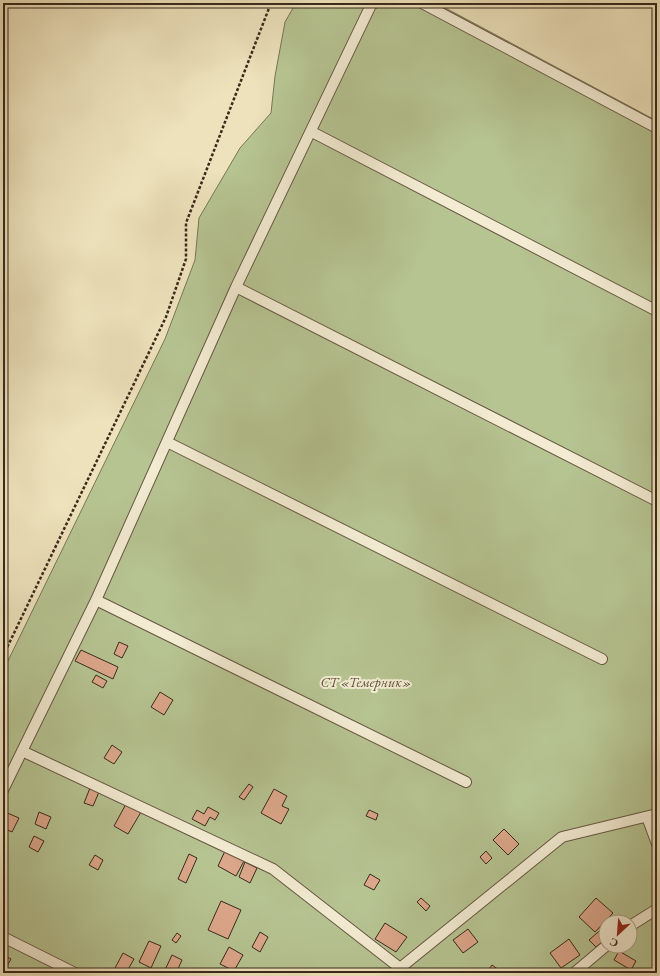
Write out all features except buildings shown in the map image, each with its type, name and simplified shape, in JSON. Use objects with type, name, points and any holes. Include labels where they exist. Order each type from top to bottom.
[{"type":"lane","points":[[3,790],[96,600],[236,287],[312,132],[371,5],[374,3]]},
{"type":"lane","points":[[422,3],[657,128]]},
{"type":"lane","points":[[312,132],[657,311]]},
{"type":"lane","points":[[236,287],[657,501]]},
{"type":"lane","points":[[167,442],[602,659]]},
{"type":"lane","points":[[96,600],[466,782]]},
{"type":"lane","points":[[22,751],[273,869],[397,971],[562,838],[652,816],[657,844]]},
{"type":"lane","points":[[638,921],[657,910]]},
{"type":"lane","points":[[3,937],[75,973]]},
{"type":"lane","points":[[574,973],[598,953]]},
{"type":"path","points":[[3,656],[166,317],[186,259],[186,223],[271,3]]},
{"type":"green space","name":"СТ «Темерник»","points":[[296,3],[436,3],[657,121],[657,973],[3,973],[3,671],[165,339],[195,260],[199,218],[240,148],[271,113],[275,76],[285,22]]}]
